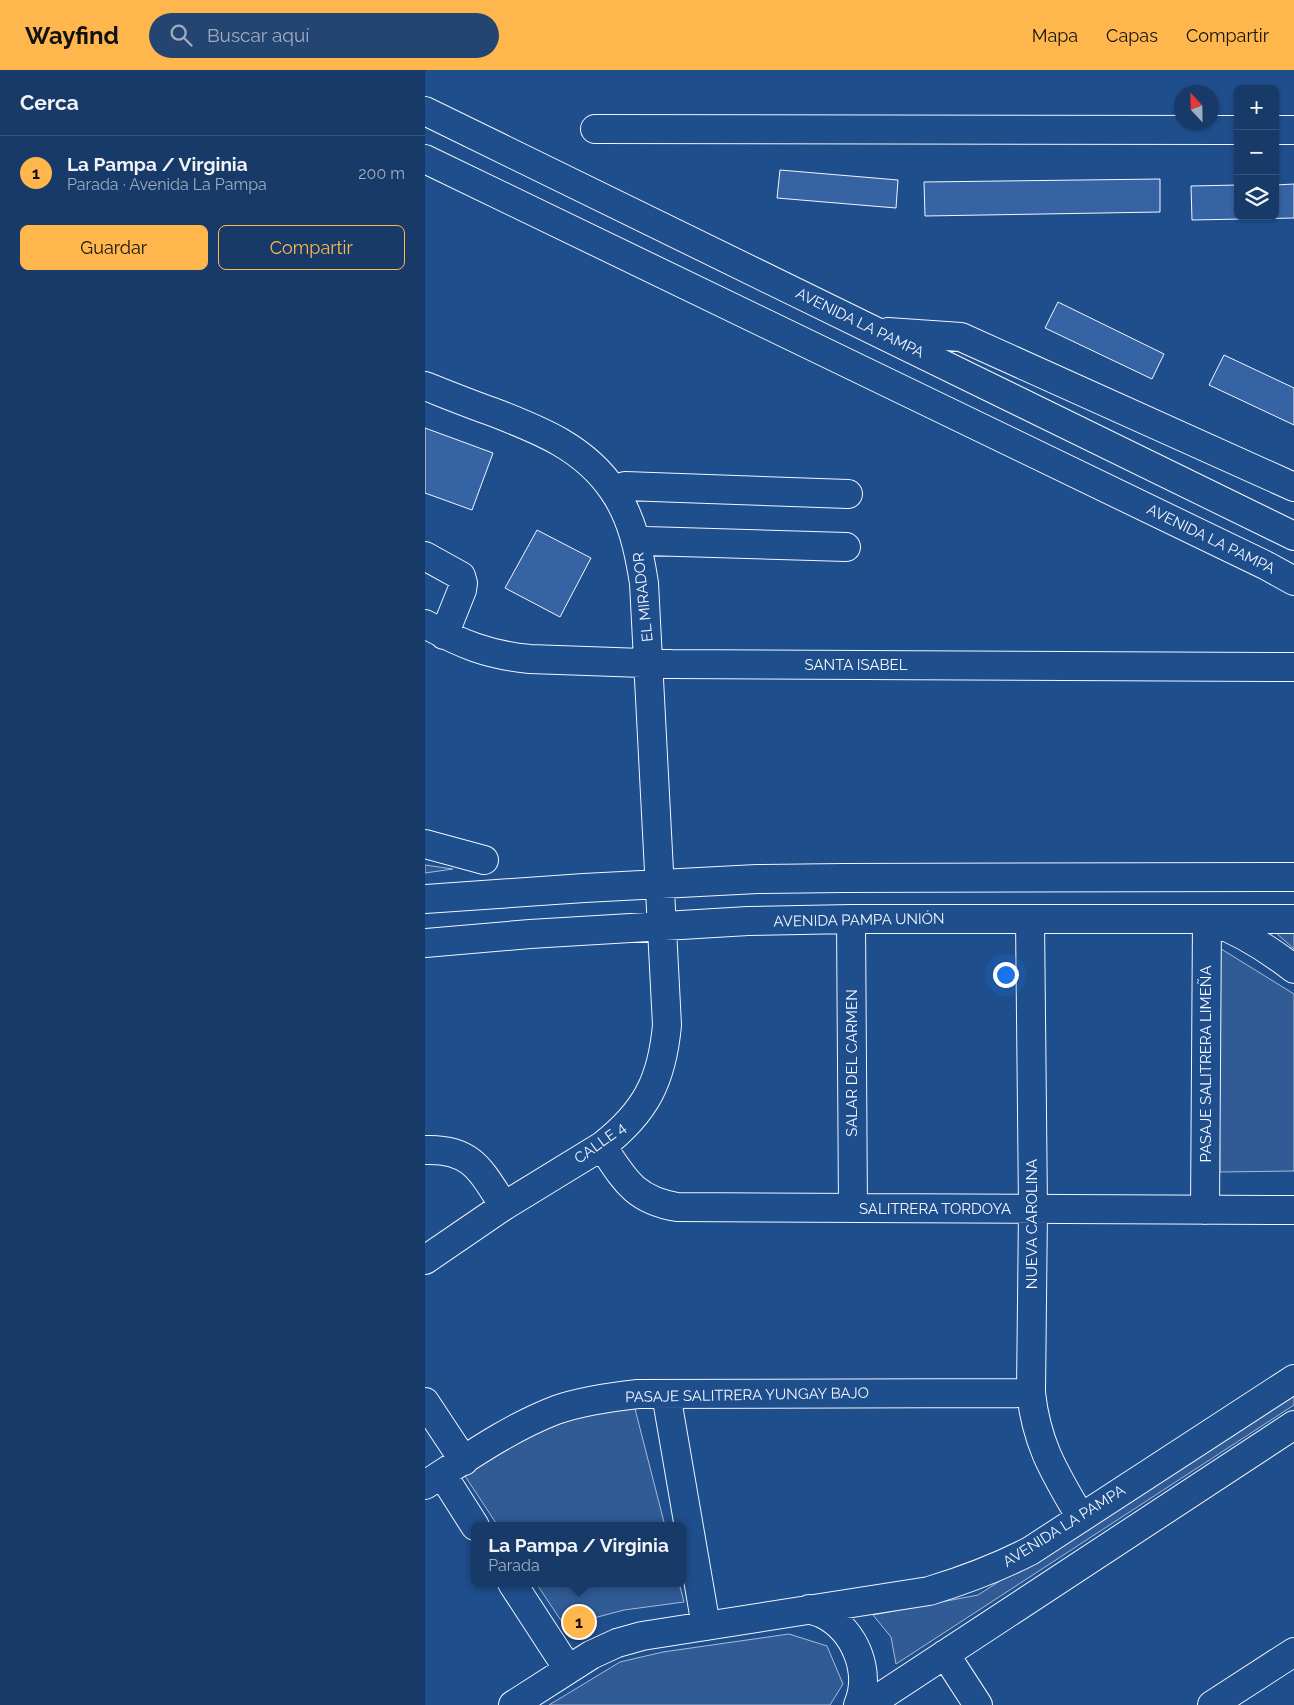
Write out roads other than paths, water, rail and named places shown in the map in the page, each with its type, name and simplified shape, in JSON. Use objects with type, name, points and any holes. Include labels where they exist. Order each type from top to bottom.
[{"type":"street","name":"AVENIDA LA PAMPA","points":[[425,111],[1294,536]]},
{"type":"street","points":[[595,129],[1234,130]]},
{"type":"street","points":[[1279,130],[1294,130]]},
{"type":"street","name":"AVENIDA LA PAMPA","points":[[425,159],[1294,581]]},
{"type":"street","points":[[875,331],[961,337],[1294,487]]},
{"type":"street","name":"EL MIRADOR","points":[[425,386],[544,432],[567,446],[588,462],[613,490],[626,514],[636,542],[644,583],[661,926]]},
{"type":"street","points":[[613,490],[625,486],[848,494]]},
{"type":"street","points":[[636,542],[846,547]]},
{"type":"street","points":[[425,556],[461,576],[463,583],[462,590],[434,629]]},
{"type":"street","name":"SANTA ISABEL","points":[[434,629],[464,644],[507,657],[530,660],[649,664],[1294,667]]},
{"type":"street","points":[[425,844],[484,860]]},
{"type":"street","points":[[425,899],[659,884],[843,878],[1294,877]]},
{"type":"street","name":"AVENIDA PAMPA UNIÓN","points":[[425,943],[530,934],[748,921],[1030,918],[1294,919]]},
{"type":"street","name":"NUEVA CAROLINA","points":[[1030,918],[1033,1209],[1031,1393],[1037,1427],[1045,1454],[1081,1518]]},
{"type":"street","name":"SALAR DEL CARMEN","points":[[851,919],[853,1208]]},
{"type":"street","points":[[1207,919],[1232,928],[1256,941],[1294,969]]},
{"type":"street","name":"PASAJE SALITRERA LIMEÑA","points":[[1205,1210],[1207,919]]},
{"type":"street","name":"CALLE 4","points":[[425,1260],[504,1206],[601,1146],[630,1121],[641,1106],[651,1090],[660,1069],[665,1047],[667,1025],[661,926]]},
{"type":"street","name":"SALITRERA TORDOYA","points":[[601,1146],[629,1184],[647,1199],[661,1205],[677,1207],[1294,1210]]},
{"type":"street","points":[[425,1150],[454,1152],[477,1166],[504,1206]]},
{"type":"street","name":"AVENIDA LA PAMPA","points":[[513,1705],[591,1655],[643,1636],[929,1591],[998,1567],[1030,1551],[1294,1379]]},
{"type":"street","name":"PASAJE SALITRERA YUNGAY BAJO","points":[[443,1473],[507,1433],[556,1410],[583,1402],[611,1397],[639,1394],[1031,1393]]},
{"type":"street","points":[[666,1394],[706,1626]]},
{"type":"street","points":[[425,1402],[443,1473],[473,1522]]},
{"type":"street","points":[[868,1705],[1294,1425]]},
{"type":"street","points":[[515,1587],[568,1669]]},
{"type":"street","points":[[809,1609],[823,1614],[837,1623],[848,1634],[856,1648],[863,1674],[858,1705]]},
{"type":"street","points":[[1212,1705],[1294,1652]]},
{"type":"street","points":[[945,1654],[978,1705]]},
{"type":"place","name":"La Pampa / Virginia","points":[[579,1622]]}]
